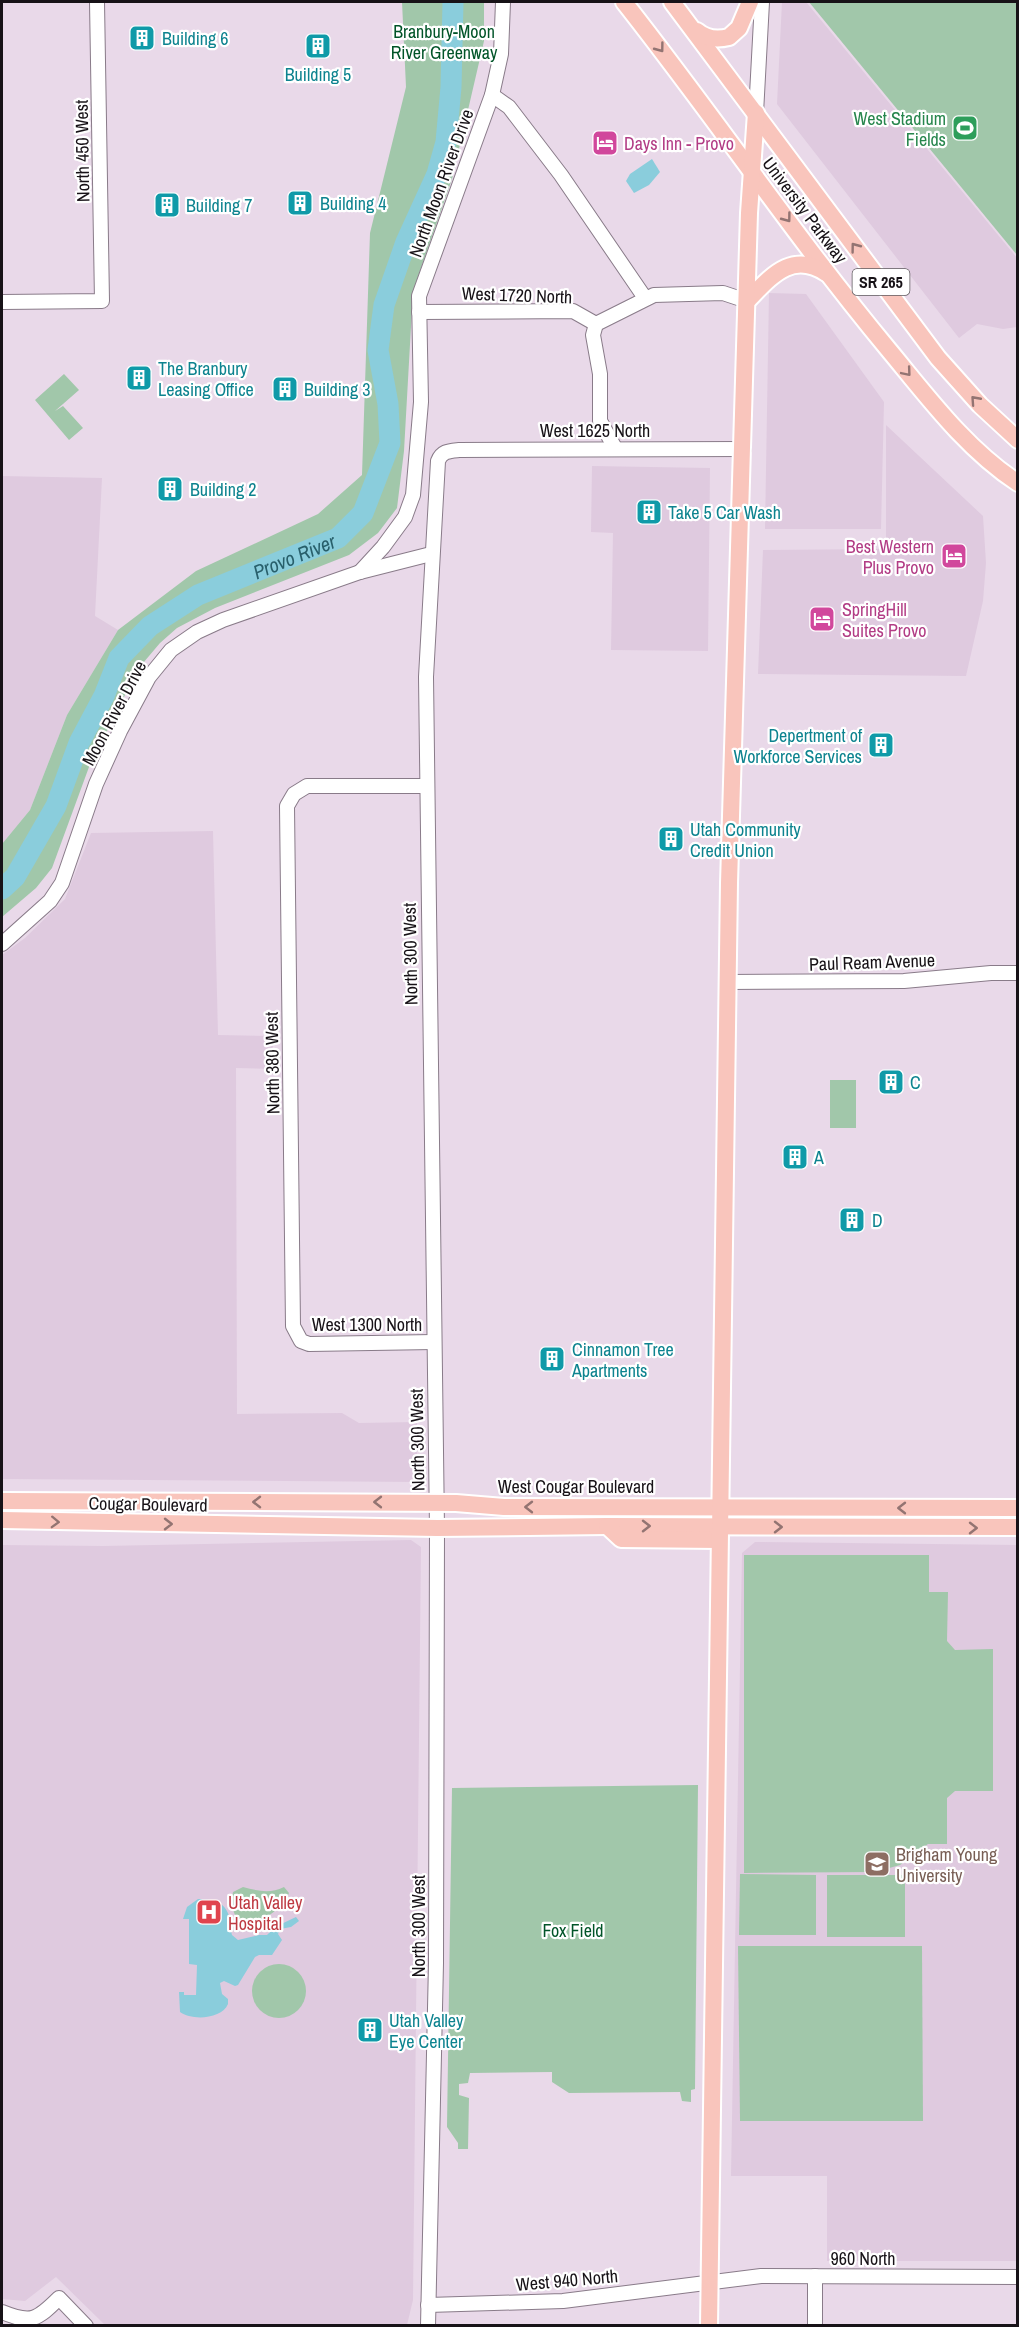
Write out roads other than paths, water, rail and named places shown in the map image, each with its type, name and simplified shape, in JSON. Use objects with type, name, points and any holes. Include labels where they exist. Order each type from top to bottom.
[{"type":"main road","name":"University Parkway","points":[[624,2],[831,277],[911,378],[988,460],[1017,483]]},
{"type":"main road","name":"University Parkway","points":[[672,2],[938,358],[980,405],[1017,440]]},
{"type":"main road","points":[[692,27],[702,36],[719,39],[729,37],[739,28],[750,2]]},
{"type":"main road","points":[[709,2325],[720,1655],[719,1533],[727,982],[747,301],[756,114]]},
{"type":"main road","points":[[747,301],[775,273],[788,266],[811,266],[831,277]]},
{"type":"main road","name":"Cougar Boulevard","points":[[2,1501],[170,1501]]},
{"type":"main road","name":"West Cougar Boulevard","points":[[170,1501],[436,1503],[504,1507],[1017,1508]]},
{"type":"main road","name":"Cougar Boulevard","points":[[2,1520],[437,1528]]},
{"type":"main road","points":[[437,1528],[607,1526],[719,1533],[1017,1527]]},
{"type":"street","name":"North 450 West","points":[[2,302],[102,301],[97,2]]},
{"type":"street","name":"North Moon River Drive","points":[[360,572],[384,547],[405,517],[413,495],[422,402],[419,296],[492,95],[501,54],[502,2]]},
{"type":"street","points":[[756,114],[762,2]]},
{"type":"street","points":[[492,95],[509,107],[561,175],[645,298]]},
{"type":"street","points":[[615,448],[600,421],[600,374],[593,335],[596,324],[654,295],[723,293],[747,301]]},
{"type":"street","name":"West 1720 North","points":[[419,312],[573,311],[596,324]]},
{"type":"street","name":"West 1625 North","points":[[447,451],[615,448],[744,449]]},
{"type":"street","name":"North 300 West","points":[[428,2325],[436,1963],[437,1528],[426,677],[437,470],[440,456],[447,451]]},
{"type":"street","points":[[360,572],[432,554]]},
{"type":"street","name":"Moon River Drive","points":[[2,944],[50,901],[62,883],[96,784],[120,731],[149,677],[171,650],[197,632],[223,620],[360,572]]},
{"type":"street","name":"North 380 West","points":[[301,1341],[293,1326],[286,813],[289,800],[300,789],[315,785],[426,786]]},
{"type":"street","name":"Paul Ream Avenue","points":[[727,982],[904,981],[991,973],[1017,973]]},
{"type":"street","name":"West 1300 North","points":[[301,1341],[309,1344],[434,1342]]},
{"type":"street","name":"960 North","points":[[709,2281],[760,2276],[1017,2277]]},
{"type":"street","points":[[815,2276],[815,2325]]},
{"type":"street","name":"West 940 North","points":[[428,2306],[563,2301],[709,2281]]},
{"type":"street","points":[[2,2312],[16,2318],[33,2319],[59,2298],[86,2325]]},
{"type":"water","points":[[652,159],[660,172],[649,185],[634,193],[626,181],[630,174]]},
{"type":"water","points":[[198,1899],[223,1905],[230,1920],[232,1935],[238,1940],[267,1935],[275,1927],[296,1917],[299,1921],[291,1927],[280,1929],[278,1934],[282,1940],[272,1955],[255,1957],[238,1985],[224,1981],[220,1983],[222,1994],[228,1999],[228,2004],[220,2013],[206,2017],[192,2017],[180,2012],[179,1992],[184,1992],[184,1995],[196,1995],[197,1965],[189,1964],[189,1919],[183,1919],[187,1907]]},
{"type":"waterway","name":"Provo River","points":[[2,889],[15,877],[56,806],[79,743],[104,696],[119,658],[150,626],[198,595],[338,538],[363,513],[390,443],[388,404],[378,350],[384,305],[406,242],[437,174],[446,142],[451,87],[453,2]]},
{"type":"place","name":"Building 6","points":[[142,38]]},
{"type":"place","name":"Building 5","points":[[318,46]]},
{"type":"place","name":"West Stadium Fields","points":[[965,128]]},
{"type":"place","name":"Days Inn - Provo","points":[[605,143]]},
{"type":"place","name":"Building 4","points":[[300,203]]},
{"type":"place","name":"Building 7","points":[[167,205]]},
{"type":"place","name":"The Branbury Leasing Office","points":[[139,378]]},
{"type":"place","name":"Building 3","points":[[285,389]]},
{"type":"place","name":"Building 2","points":[[170,489]]},
{"type":"place","name":"Take 5 Car Wash","points":[[649,512]]},
{"type":"place","name":"Best Western Plus Provo","points":[[954,556]]},
{"type":"place","name":"SpringHill Suites Provo","points":[[822,619]]},
{"type":"place","name":"Depertment of Workforce Services","points":[[881,745]]},
{"type":"place","name":"Utah Community Credit Union","points":[[671,839]]},
{"type":"place","name":"C","points":[[891,1082]]},
{"type":"place","name":"A","points":[[795,1157]]},
{"type":"place","name":"D","points":[[852,1220]]},
{"type":"place","name":"Cinnamon Tree Apartments","points":[[552,1359]]},
{"type":"place","name":"Brigham Young University","points":[[877,1864]]},
{"type":"place","name":"Utah Valley Hospital","points":[[209,1912]]},
{"type":"place","name":"Utah Valley Eye Center","points":[[370,2030]]},
{"type":"park label","name":"Branbury-Moon River Greenway","points":[[444,42]]},
{"type":"park label","name":"Fox Field","points":[[573,1930]]}]
